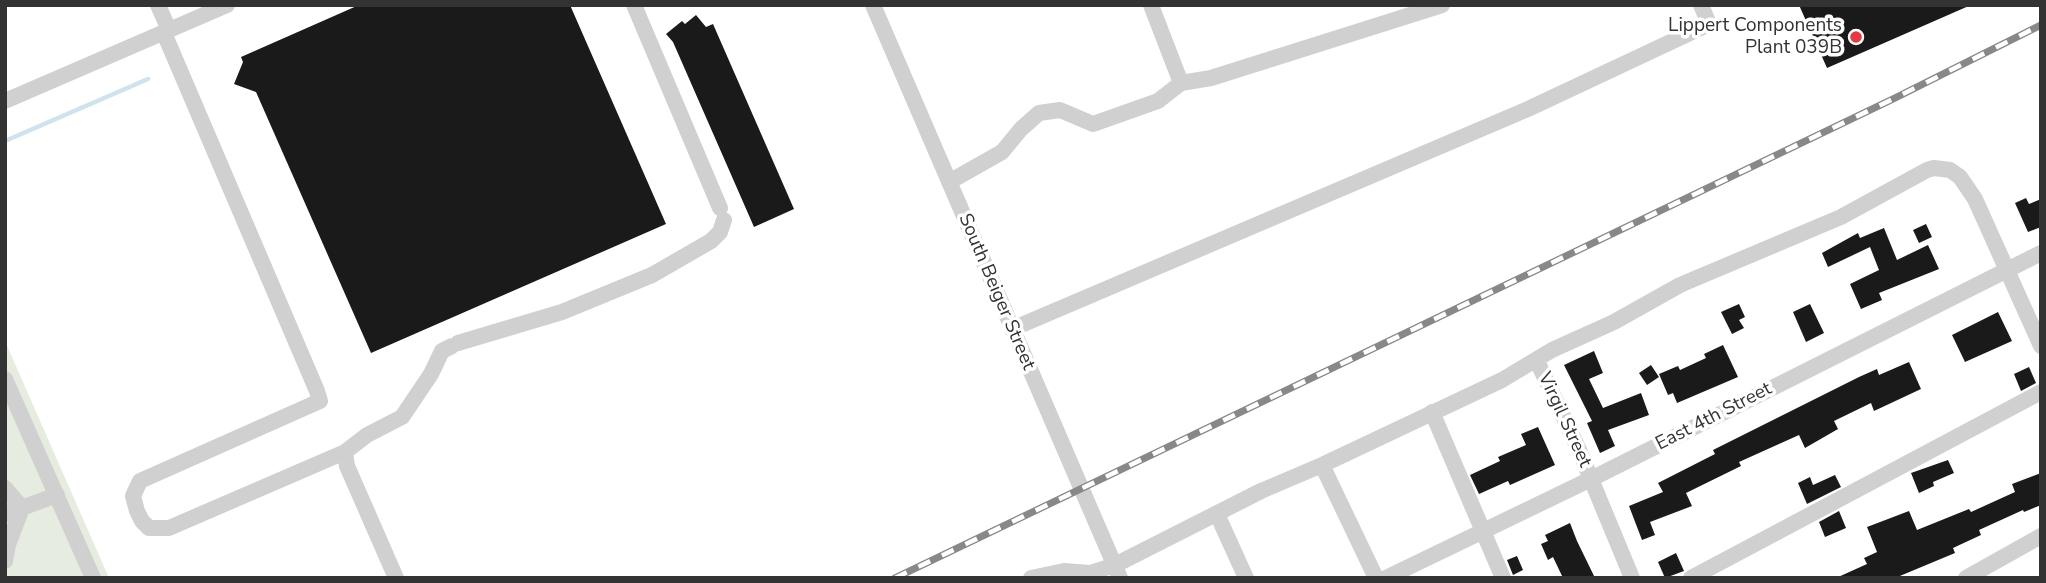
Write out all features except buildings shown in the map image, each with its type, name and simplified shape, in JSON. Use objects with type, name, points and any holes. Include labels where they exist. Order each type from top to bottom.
[{"type":"street","points":[[158,5],[166,32],[320,401],[140,481],[134,496],[136,511],[142,521],[149,527],[169,528],[345,452],[367,435],[402,417],[442,351],[562,312],[652,275],[711,241],[720,232],[722,214],[634,5]]},
{"type":"street","points":[[5,101],[228,5]]},
{"type":"street","name":"South Beiger Street","points":[[873,5],[1117,571]]},
{"type":"street","points":[[1151,5],[1181,83]]},
{"type":"street","points":[[949,182],[1002,152],[1039,113],[1060,110],[1093,124],[1158,100],[1181,83],[1210,78],[1442,5]]},
{"type":"street","points":[[1012,328],[1528,109],[1709,23],[1701,5]]},
{"type":"street","points":[[1031,578],[1064,571],[1117,571],[1261,491],[1322,465],[1537,361],[1552,350],[1614,322],[1680,285],[1841,217],[1934,168],[1950,170],[1960,177],[1975,199],[2041,346]]},
{"type":"street","name":"East 4th Street","points":[[1386,578],[1591,479],[2041,253]]},
{"type":"street","name":"Virgil Street","points":[[1537,361],[1591,479],[1632,578]]},
{"type":"street","points":[[5,379],[93,578]]},
{"type":"street","points":[[1691,578],[2041,392]]},
{"type":"street","points":[[1432,412],[1503,578]]},
{"type":"street","points":[[345,452],[347,466],[396,578]]},
{"type":"street","points":[[1322,465],[1376,578]]},
{"type":"street","points":[[5,488],[22,508]]},
{"type":"street","points":[[5,514],[57,495]]},
{"type":"street","points":[[6,549],[22,508]]},
{"type":"street","points":[[1217,514],[1245,578]]},
{"type":"street","points":[[1966,578],[2041,536]]},
{"type":"shaded area","points":[[5,341],[109,578],[5,578]]},
{"type":"waterway","points":[[5,141],[148,79]]},
{"type":"railway","points":[[895,578],[1893,99],[2041,25]]},
{"type":"place","name":"Lippert Components Plant 039B","points":[[1856,37]]}]
